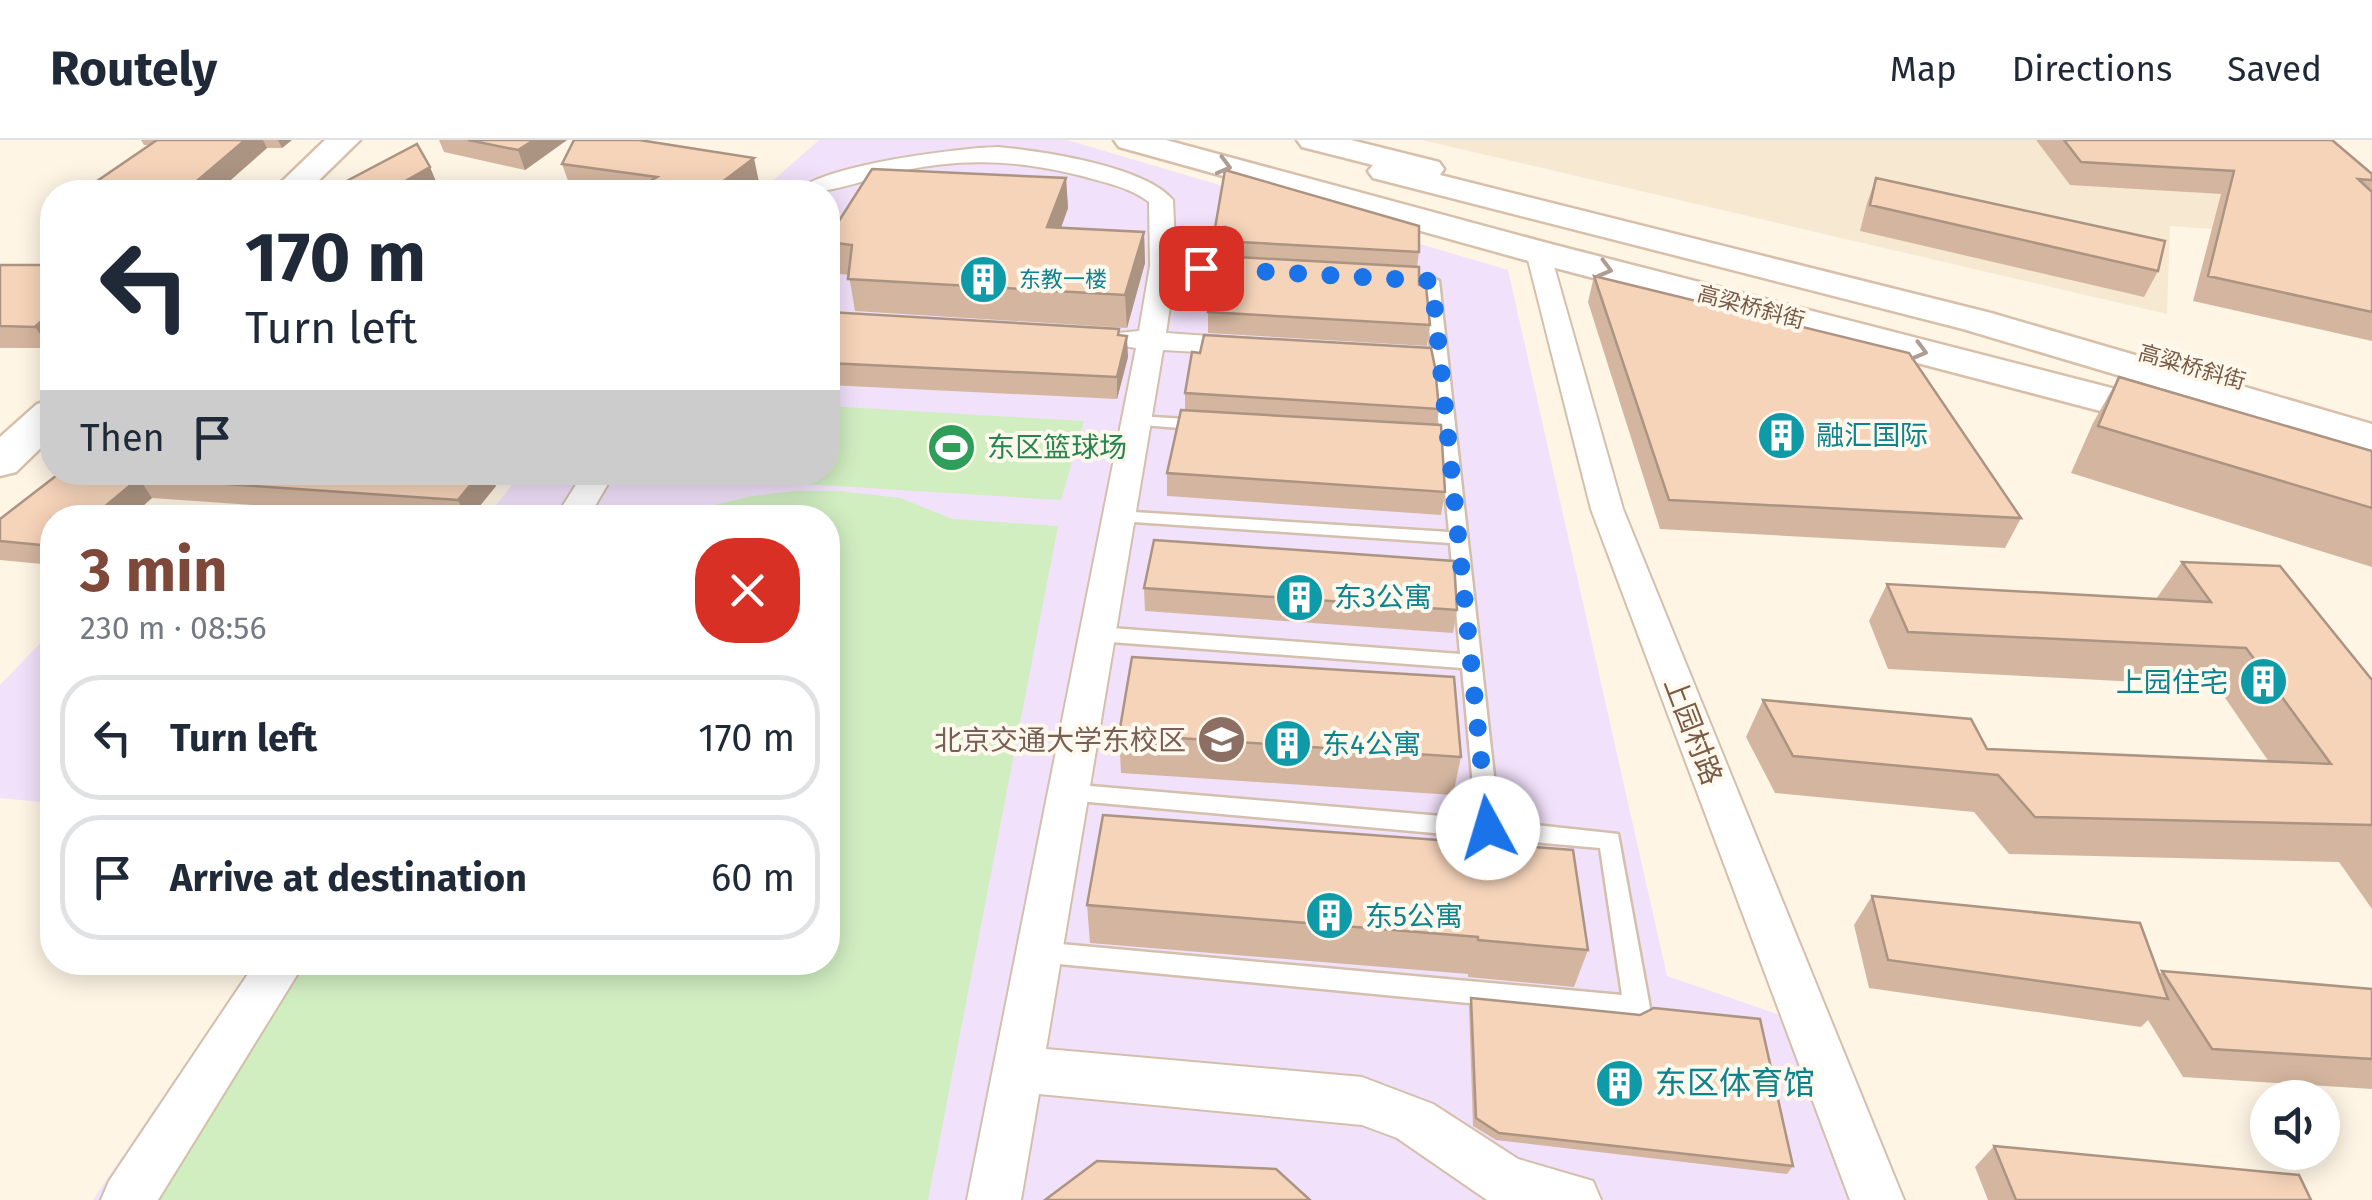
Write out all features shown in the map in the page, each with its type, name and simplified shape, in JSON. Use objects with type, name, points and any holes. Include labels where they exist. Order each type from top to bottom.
[{"type":"street","points":[[301,180],[344,140]]},
{"type":"street","name":"高梁桥斜街","points":[[1130,140],[1538,252],[2253,438],[2372,474]]},
{"type":"street","name":"高梁桥斜街","points":[[1262,140],[1977,321],[2372,438]]},
{"type":"street","name":"高梁桥斜街","points":[[1312,140],[2011,315]]},
{"type":"street","points":[[1372,140],[1945,280],[2372,408]]},
{"type":"street","points":[[840,183],[900,165],[1005,147],[1142,186],[1162,200],[1163,266],[1151,341],[994,1200]]},
{"type":"street","name":"上园村路","points":[[1538,252],[1607,508],[1877,1200]]},
{"type":"street","points":[[1945,280],[2011,315]]},
{"type":"street","name":"高粱桥斜街","points":[[2011,315],[2372,419]]},
{"type":"street","points":[[1094,338],[1286,349]]},
{"type":"street","points":[[0,462],[40,424]]},
{"type":"street","points":[[128,1200],[274,975]]},
{"type":"street","points":[[1017,1070],[1362,1101],[1416,1121],[1506,1182],[1574,1200]]},
{"type":"lane","points":[[1163,266],[1259,272]]},
{"type":"lane","points":[[1374,278],[1432,281],[1430,358],[1448,440],[1488,828]]},
{"type":"lane","points":[[1136,421],[1214,426]]},
{"type":"lane","points":[[1428,439],[1448,440]]},
{"type":"lane","points":[[1118,516],[1458,538]]},
{"type":"lane","points":[[1096,634],[1471,662]]},
{"type":"lane","points":[[1038,952],[1637,1008],[1610,840],[1067,792]]},
{"type":"shaded area","name":"北京交通大学东校区","points":[[819,140],[1067,140],[1508,270],[1667,976],[1783,1016],[1851,1200],[93,1200],[245,975],[840,975],[840,505],[496,505],[512,485],[840,485],[840,180],[774,180]]},
{"type":"shaded area","points":[[1422,140],[2314,140],[2372,240],[2170,226],[2167,314]]},
{"type":"shaded area","points":[[40,643],[40,802],[0,798],[0,685]]},
{"type":"green space","name":"东区篮球场","points":[[840,407],[1084,421],[1061,500],[819,485],[840,485]]},
{"type":"green space","points":[[839,491],[900,498],[953,519],[1058,526],[928,1200],[145,1200],[295,975],[840,975],[840,505],[715,505],[752,496]]},
{"type":"building","points":[[157,140],[245,140],[198,180],[99,180]]},
{"type":"building","points":[[468,140],[534,140],[518,150]]},
{"type":"building","points":[[574,140],[639,140],[754,158],[725,180],[652,180],[657,177],[562,164]]},
{"type":"building","points":[[2064,140],[2332,140],[2372,174],[2372,180],[2358,179],[2372,192],[2372,312],[2208,276],[2234,171],[2081,162]]},
{"type":"building","points":[[417,144],[430,167],[407,180],[349,180]]},
{"type":"building","points":[[872,169],[1066,178],[1047,227],[1144,232],[1125,295],[848,279],[852,245],[840,244],[840,219]]},
{"type":"building","points":[[1225,170],[1419,226],[1419,252],[1222,241],[1225,227],[1215,228]]},
{"type":"building","points":[[1876,178],[2165,241],[2158,271],[1870,205]]},
{"type":"building","points":[[1219,256],[1419,267],[1419,285],[1426,286],[1430,325],[1208,312]]},
{"type":"building","points":[[0,265],[40,265],[40,322],[35,327],[0,326]]},
{"type":"building","name":"融汇国际","points":[[1594,276],[1909,353],[2021,518],[1669,500]]},
{"type":"building","points":[[840,313],[1119,329],[1118,335],[1127,336],[1117,377],[840,364]]},
{"type":"building","points":[[1204,335],[1431,348],[1439,409],[1185,393],[1192,352],[1200,353]]},
{"type":"building","points":[[2119,377],[2372,451],[2372,508],[2098,426]]},
{"type":"building","points":[[1181,410],[1441,425],[1445,492],[1167,473]]},
{"type":"building","points":[[44,485],[131,485],[107,505],[40,505],[40,545],[0,541],[0,519]]},
{"type":"building","points":[[240,485],[470,485],[458,500]]},
{"type":"building","points":[[1154,540],[1454,561],[1457,610],[1144,588]]},
{"type":"building","points":[[2182,562],[2280,566],[2372,680],[2372,825],[2035,817],[1998,775],[1793,756],[1763,700],[1971,719],[1987,749],[2331,764],[2246,648],[1908,632],[1887,584],[2211,602]]},
{"type":"building","points":[[1132,657],[1454,677],[1461,757],[1119,734]]},
{"type":"building","points":[[1103,815],[1573,850],[1588,950],[1478,937],[1087,905]]},
{"type":"building","points":[[1872,896],[2140,923],[2168,999],[1888,960]]},
{"type":"building","points":[[2162,971],[2372,989],[2372,1059],[2212,1049]]},
{"type":"building","name":"东区体育馆","points":[[1471,998],[1640,1015],[1654,1008],[1760,1019],[1793,1166],[1499,1133],[1476,1118]]},
{"type":"building","points":[[1994,1146],[2299,1175],[2311,1200],[2016,1200]]},
{"type":"building","points":[[1097,1161],[1276,1169],[1310,1200],[1045,1200]]},
{"type":"place","name":"东教一楼","points":[[984,279]]},
{"type":"place","name":"融汇国际","points":[[1781,435]]},
{"type":"place","name":"东区篮球场","points":[[952,447]]},
{"type":"place","name":"东3公寓","points":[[1299,597]]},
{"type":"place","name":"上园住宅","points":[[2263,682]]},
{"type":"place","name":"北京交通大学东校区","points":[[1221,740]]},
{"type":"place","name":"东4公寓","points":[[1287,744]]},
{"type":"place","name":"东5公寓","points":[[1330,916]]},
{"type":"place","name":"东区体育馆","points":[[1620,1083]]},
{"type":"route","points":[[1201,268],[1432,281],[1488,828]]}]
